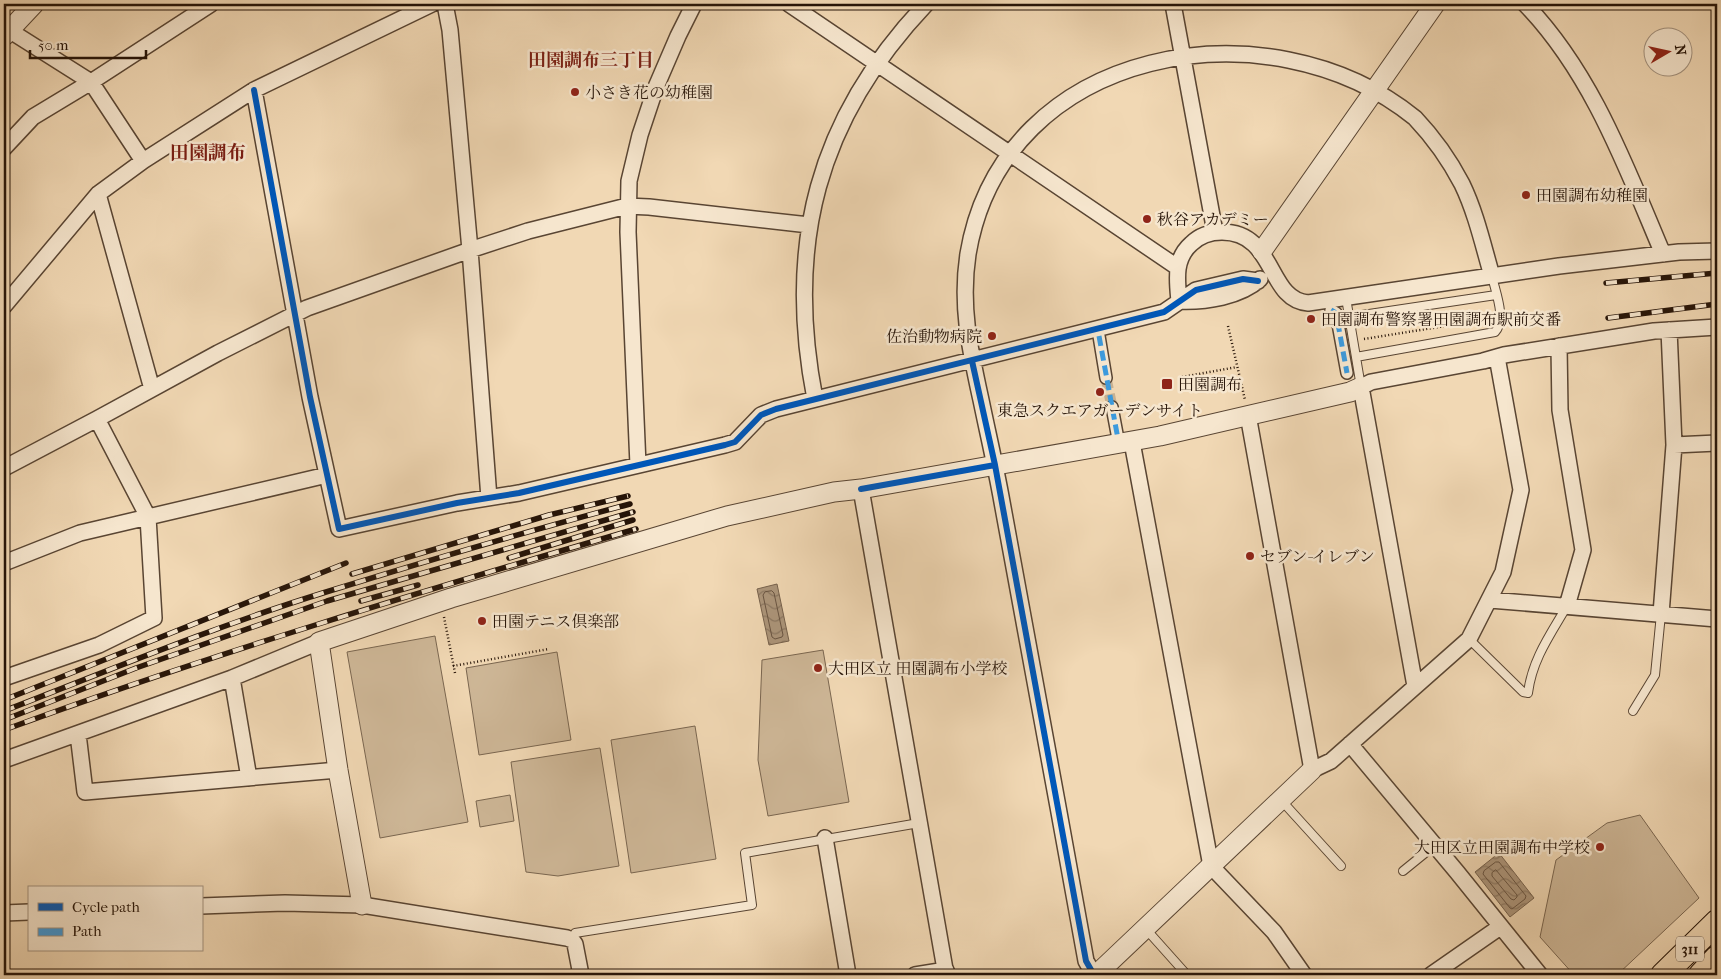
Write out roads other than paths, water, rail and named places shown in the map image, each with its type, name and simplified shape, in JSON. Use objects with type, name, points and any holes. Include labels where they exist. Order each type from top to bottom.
[{"type":"main road","name":"311","points":[[1663,975],[1717,922]]},
{"type":"main road","name":"311","points":[[1700,975],[1717,958]]},
{"type":"street","points":[[34,4],[5,31],[91,82],[143,161]]},
{"type":"street","points":[[4,148],[33,117],[91,82],[211,4]]},
{"type":"street","points":[[4,306],[98,194],[143,161],[254,90],[432,4]]},
{"type":"street","points":[[445,4],[450,30],[470,250],[489,498]]},
{"type":"street","points":[[638,465],[628,206],[629,181],[640,135],[666,63],[694,4]]},
{"type":"street","points":[[789,4],[1177,267]]},
{"type":"street","points":[[816,399],[805,336],[804,268],[809,225],[821,177],[852,103],[877,63],[926,4]]},
{"type":"street","points":[[1174,4],[1161,46],[1215,232]]},
{"type":"street","points":[[1262,251],[1435,4]]},
{"type":"street","points":[[1525,4],[1563,51],[1593,98],[1612,136],[1663,254]]},
{"type":"street","points":[[1161,46],[1196,39]]},
{"type":"street","points":[[1334,59],[1360,72],[1378,85],[1414,116],[1431,137],[1462,184],[1477,224],[1492,276]]},
{"type":"street","points":[[1120,60],[1087,77],[1056,100],[1024,132],[1009,152],[984,198],[975,225],[965,282],[965,312],[972,361],[995,465],[1086,961],[1095,975],[1312,770],[1331,761],[1469,639],[1504,572],[1521,490],[1497,357]]},
{"type":"street","points":[[254,90],[310,397],[339,529],[457,503],[519,493],[735,442],[760,415],[776,409],[1164,312],[1196,290],[1243,279],[1258,281],[1271,269]]},
{"type":"street","points":[[98,194],[152,389]]},
{"type":"street","points":[[4,468],[295,313],[528,231],[628,206],[649,206],[809,225]]},
{"type":"street","points":[[1179,301],[1177,267],[1182,255],[1199,237],[1215,232],[1226,232],[1243,236],[1262,251],[1276,279],[1294,300],[1301,303],[1559,266],[1717,250]]},
{"type":"street","points":[[1331,310],[1336,313],[1347,373]]},
{"type":"street","points":[[4,760],[232,678],[319,642],[441,601],[727,516],[834,492],[860,490],[1125,440],[1247,408],[1350,392],[1371,382],[1497,357],[1669,330],[1717,327]]},
{"type":"street","points":[[1661,614],[1674,445],[1669,330]]},
{"type":"street","points":[[1098,336],[1106,378]]},
{"type":"street","points":[[1559,346],[1560,410],[1583,550],[1567,606]]},
{"type":"street","points":[[1361,387],[1415,686]]},
{"type":"street","points":[[1112,407],[1125,440],[1211,866],[1274,932],[1304,975]]},
{"type":"street","points":[[1247,408],[1312,770]]},
{"type":"street","points":[[4,678],[99,645],[154,618],[148,517],[97,419]]},
{"type":"street","points":[[1674,445],[1717,443]]},
{"type":"street","points":[[4,563],[80,532],[327,475]]},
{"type":"street","points":[[860,490],[946,973],[915,975]]},
{"type":"street","points":[[1490,600],[1717,619]]},
{"type":"street","points":[[319,642],[338,770],[362,905]]},
{"type":"street","points":[[232,678],[250,778]]},
{"type":"street","points":[[78,734],[85,792],[338,770]]},
{"type":"street","points":[[1350,744],[1540,975]]},
{"type":"street","points":[[825,838],[848,975]]},
{"type":"street","points":[[202,906],[285,903],[362,905],[572,940],[575,944],[581,975]]},
{"type":"street","points":[[4,914],[28,912]]},
{"type":"street","points":[[1431,975],[1500,927]]},
{"type":"lane","points":[[1356,357],[1491,333],[1497,329],[1500,317],[1492,276]]},
{"type":"lane","points":[[1349,317],[1496,295]]},
{"type":"lane","points":[[1346,298],[1361,387]]},
{"type":"lane","points":[[1469,639],[1523,692],[1528,693],[1530,677],[1536,661],[1567,606]]},
{"type":"lane","points":[[1634,711],[1655,675],[1661,614]]},
{"type":"lane","points":[[1280,800],[1341,866]]},
{"type":"lane","points":[[572,940],[575,933],[752,905],[745,853],[919,823]]},
{"type":"lane","points":[[1403,871],[1435,845]]},
{"type":"lane","points":[[1145,928],[1187,975]]},
{"type":"water","points":[[777,584],[789,641],[769,645],[757,589]]},
{"type":"water","points":[[1499,853],[1534,898],[1510,917],[1475,872]]},
{"type":"tunnel","points":[[1106,378],[1112,407]]},
{"type":"railway","points":[[1606,283],[1717,273]]},
{"type":"railway","points":[[1608,318],[1717,304]]},
{"type":"railway","points":[[352,574],[549,515],[628,496]]},
{"type":"railway","points":[[4,711],[164,649],[285,605],[477,546],[630,504]]},
{"type":"railway","points":[[4,720],[136,668],[327,601],[633,512]]},
{"type":"railway","points":[[509,558],[633,520]]},
{"type":"railway","points":[[4,730],[239,649],[636,529]]},
{"type":"railway","points":[[4,700],[346,563]]},
{"type":"railway","points":[[361,601],[418,585]]},
{"type":"place","name":"小さき花の幼稚園","points":[[575,92]]},
{"type":"place","name":"田園調布幼稚園","points":[[1526,195]]},
{"type":"place","name":"秋谷アカデミー","points":[[1147,219]]},
{"type":"place","name":"田園調布警察署田園調布駅前交番","points":[[1311,319]]},
{"type":"place","name":"佐治動物病院","points":[[992,336]]},
{"type":"place","name":"田園調布","points":[[1167,384]]},
{"type":"place","name":"東急スクエアガーデンサイト","points":[[1100,392]]},
{"type":"place","name":"セブン-イレブン","points":[[1250,556]]},
{"type":"place","name":"田園テニス倶楽部","points":[[482,621]]},
{"type":"place","name":"大田区立 田園調布小学校","points":[[818,668]]},
{"type":"place","name":"大田区立田園調布中学校","points":[[1600,847]]},
{"type":"district","name":"田園調布三丁目","points":[[591,60]]},
{"type":"district","name":"田園調布","points":[[208,152]]}]
